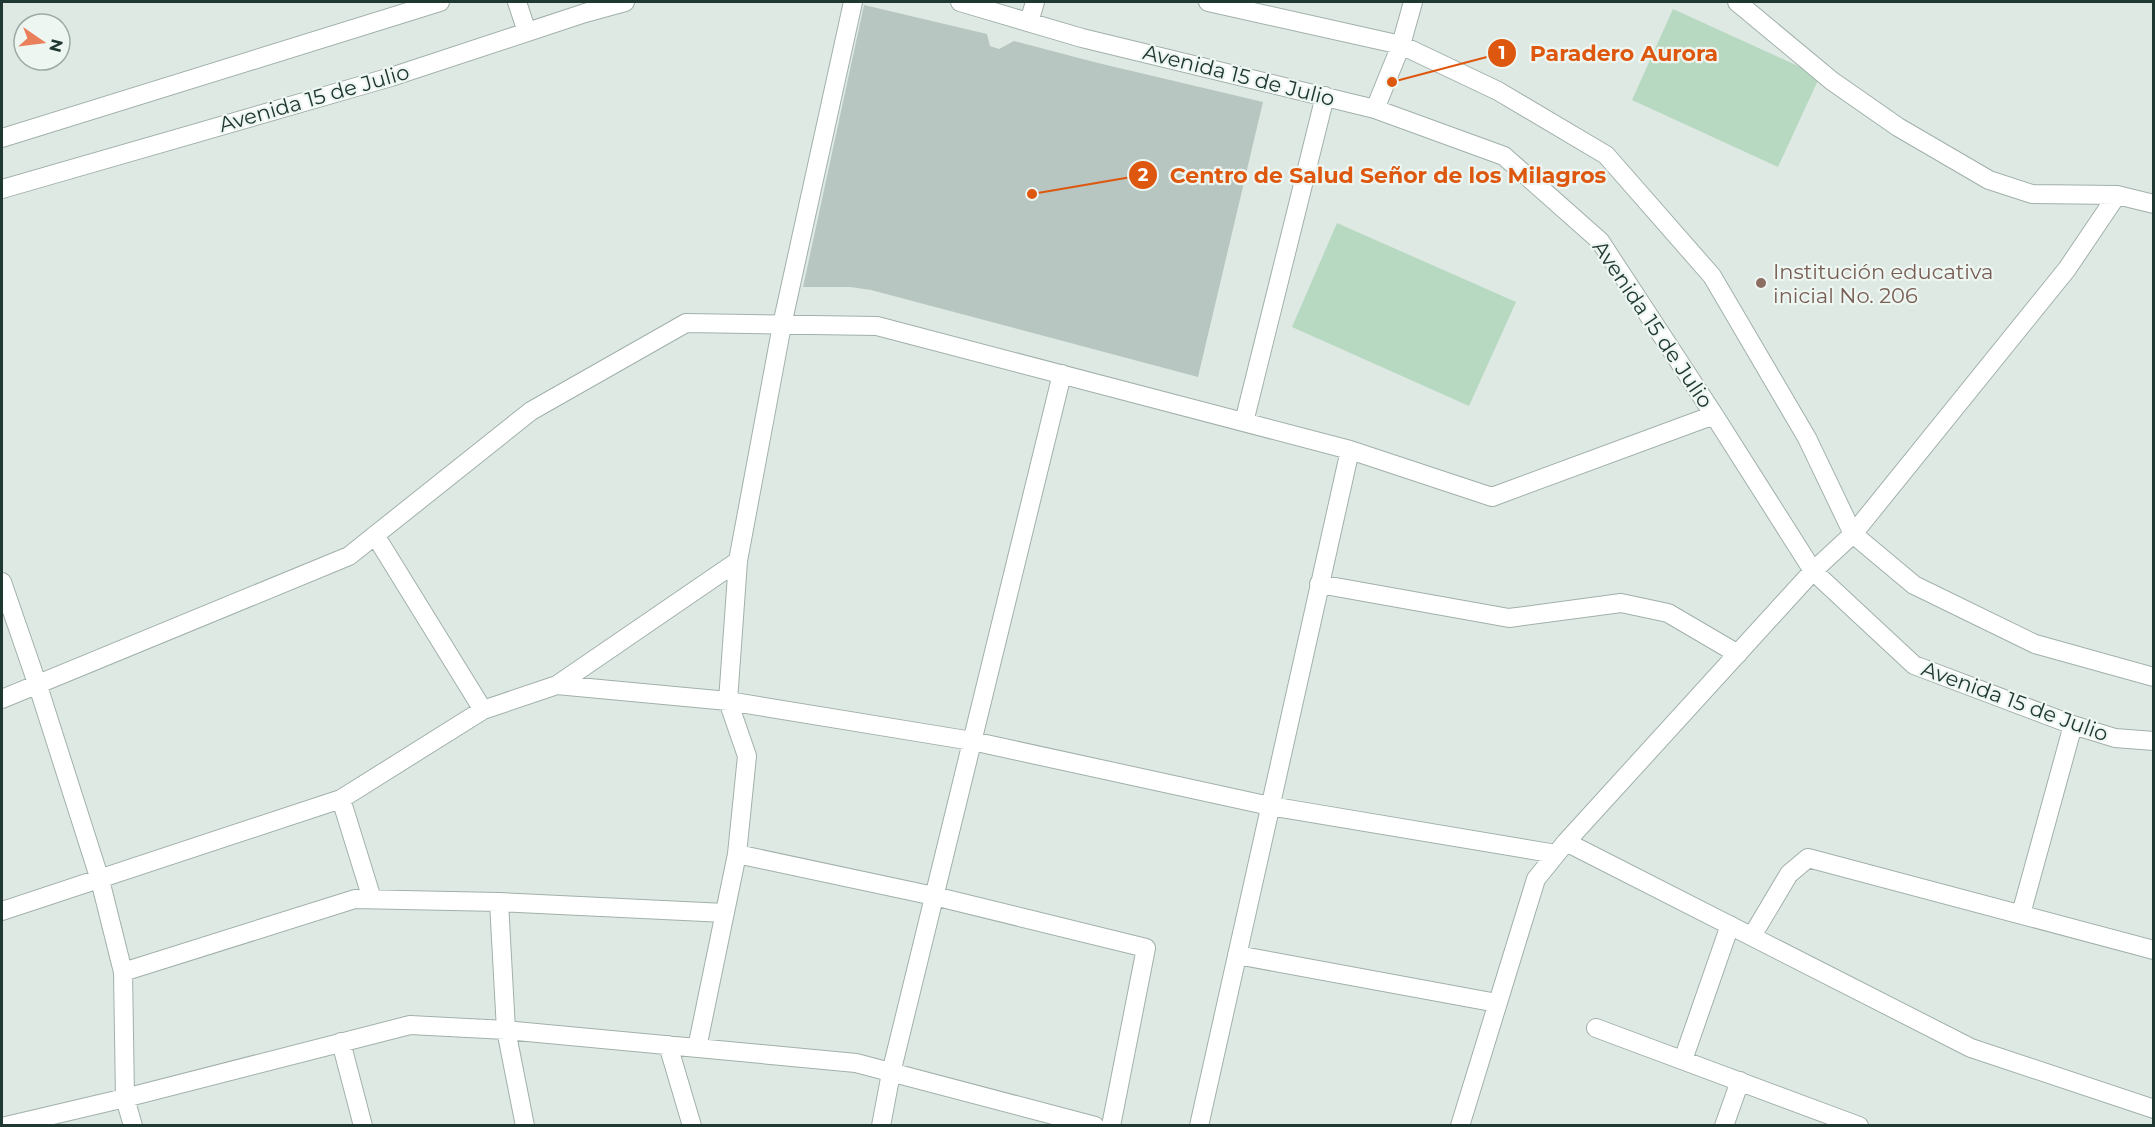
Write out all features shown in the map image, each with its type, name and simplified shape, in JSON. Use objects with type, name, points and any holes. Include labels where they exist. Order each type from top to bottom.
[{"type":"street","points":[[2,138],[440,2]]},
{"type":"street","points":[[517,2],[527,32]]},
{"type":"street","name":"Avenida 15 de Julio","points":[[2,189],[391,77],[625,2]]},
{"type":"street","points":[[697,1048],[737,855],[747,756],[728,701],[738,561],[782,325],[853,2]]},
{"type":"street","name":"Avenida 15 de Julio","points":[[960,2],[1082,38],[1375,109],[1504,156],[1600,241],[1813,572],[1914,664],[2073,725],[2115,738],[2154,741]]},
{"type":"street","points":[[1029,22],[1035,2]]},
{"type":"street","points":[[1208,2],[1401,45],[1498,91],[1606,155],[1712,276],[1807,438],[1853,534],[1914,585],[2035,644],[2154,677]]},
{"type":"street","points":[[1375,109],[1401,45],[1413,2]]},
{"type":"street","points":[[1737,2],[1832,81],[1898,127],[1989,180],[2032,194],[2117,195],[2154,204]]},
{"type":"street","points":[[1244,422],[1325,96]]},
{"type":"street","points":[[1460,1125],[1536,879],[1561,848],[1813,572],[1853,534],[2067,269],[2117,195]]},
{"type":"street","points":[[2,699],[349,556],[531,411],[686,323],[877,326],[1350,450],[1492,497],[1714,415]]},
{"type":"street","points":[[881,1125],[891,1072],[1062,374]]},
{"type":"street","points":[[1199,1125],[1350,450]]},
{"type":"street","points":[[375,535],[483,710]]},
{"type":"street","points":[[2,911],[340,799],[483,710],[557,685],[738,561]]},
{"type":"street","points":[[2,582],[100,880],[123,972],[125,1098],[133,1125]]},
{"type":"street","points":[[1319,584],[1509,618],[1621,603],[1668,613],[1738,654]]},
{"type":"street","points":[[557,685],[728,701],[972,741],[1270,806],[1561,848],[1730,925],[1971,1048],[2154,1109]]},
{"type":"street","points":[[2021,914],[2073,725]]},
{"type":"street","points":[[340,799],[372,899]]},
{"type":"street","points":[[737,855],[934,896],[1146,948],[1111,1125]]},
{"type":"street","points":[[1752,936],[1789,874],[1808,858],[2154,950]]},
{"type":"street","points":[[123,972],[355,899],[499,902],[725,913]]},
{"type":"street","points":[[499,902],[506,1030],[525,1125]]},
{"type":"street","points":[[1683,1060],[1730,925]]},
{"type":"street","points":[[1237,955],[1497,1003]]},
{"type":"street","points":[[6,1125],[125,1098],[410,1025],[506,1030],[856,1063],[1095,1125]]},
{"type":"street","points":[[1596,1028],[1859,1125]]},
{"type":"street","points":[[341,1042],[363,1125]]},
{"type":"street","points":[[668,1045],[692,1125]]},
{"type":"street","points":[[1724,1125],[1740,1081]]},
{"type":"green space","points":[[1673,9],[1820,76],[1778,167],[1632,100]]},
{"type":"green space","points":[[1337,223],[1516,302],[1469,406],[1292,327]]},
{"type":"building","points":[[864,5],[987,34],[990,46],[999,49],[1014,41],[1263,102],[1198,377],[871,290],[850,287],[803,287]]},
{"type":"place","name":"Paradero Aurora","points":[[1392,82]]},
{"type":"place","name":"Centro de Salud Señor de los Milagros","points":[[1032,194]]},
{"type":"place","name":"Institución educativa inicial No. 206","points":[[1761,283]]}]
